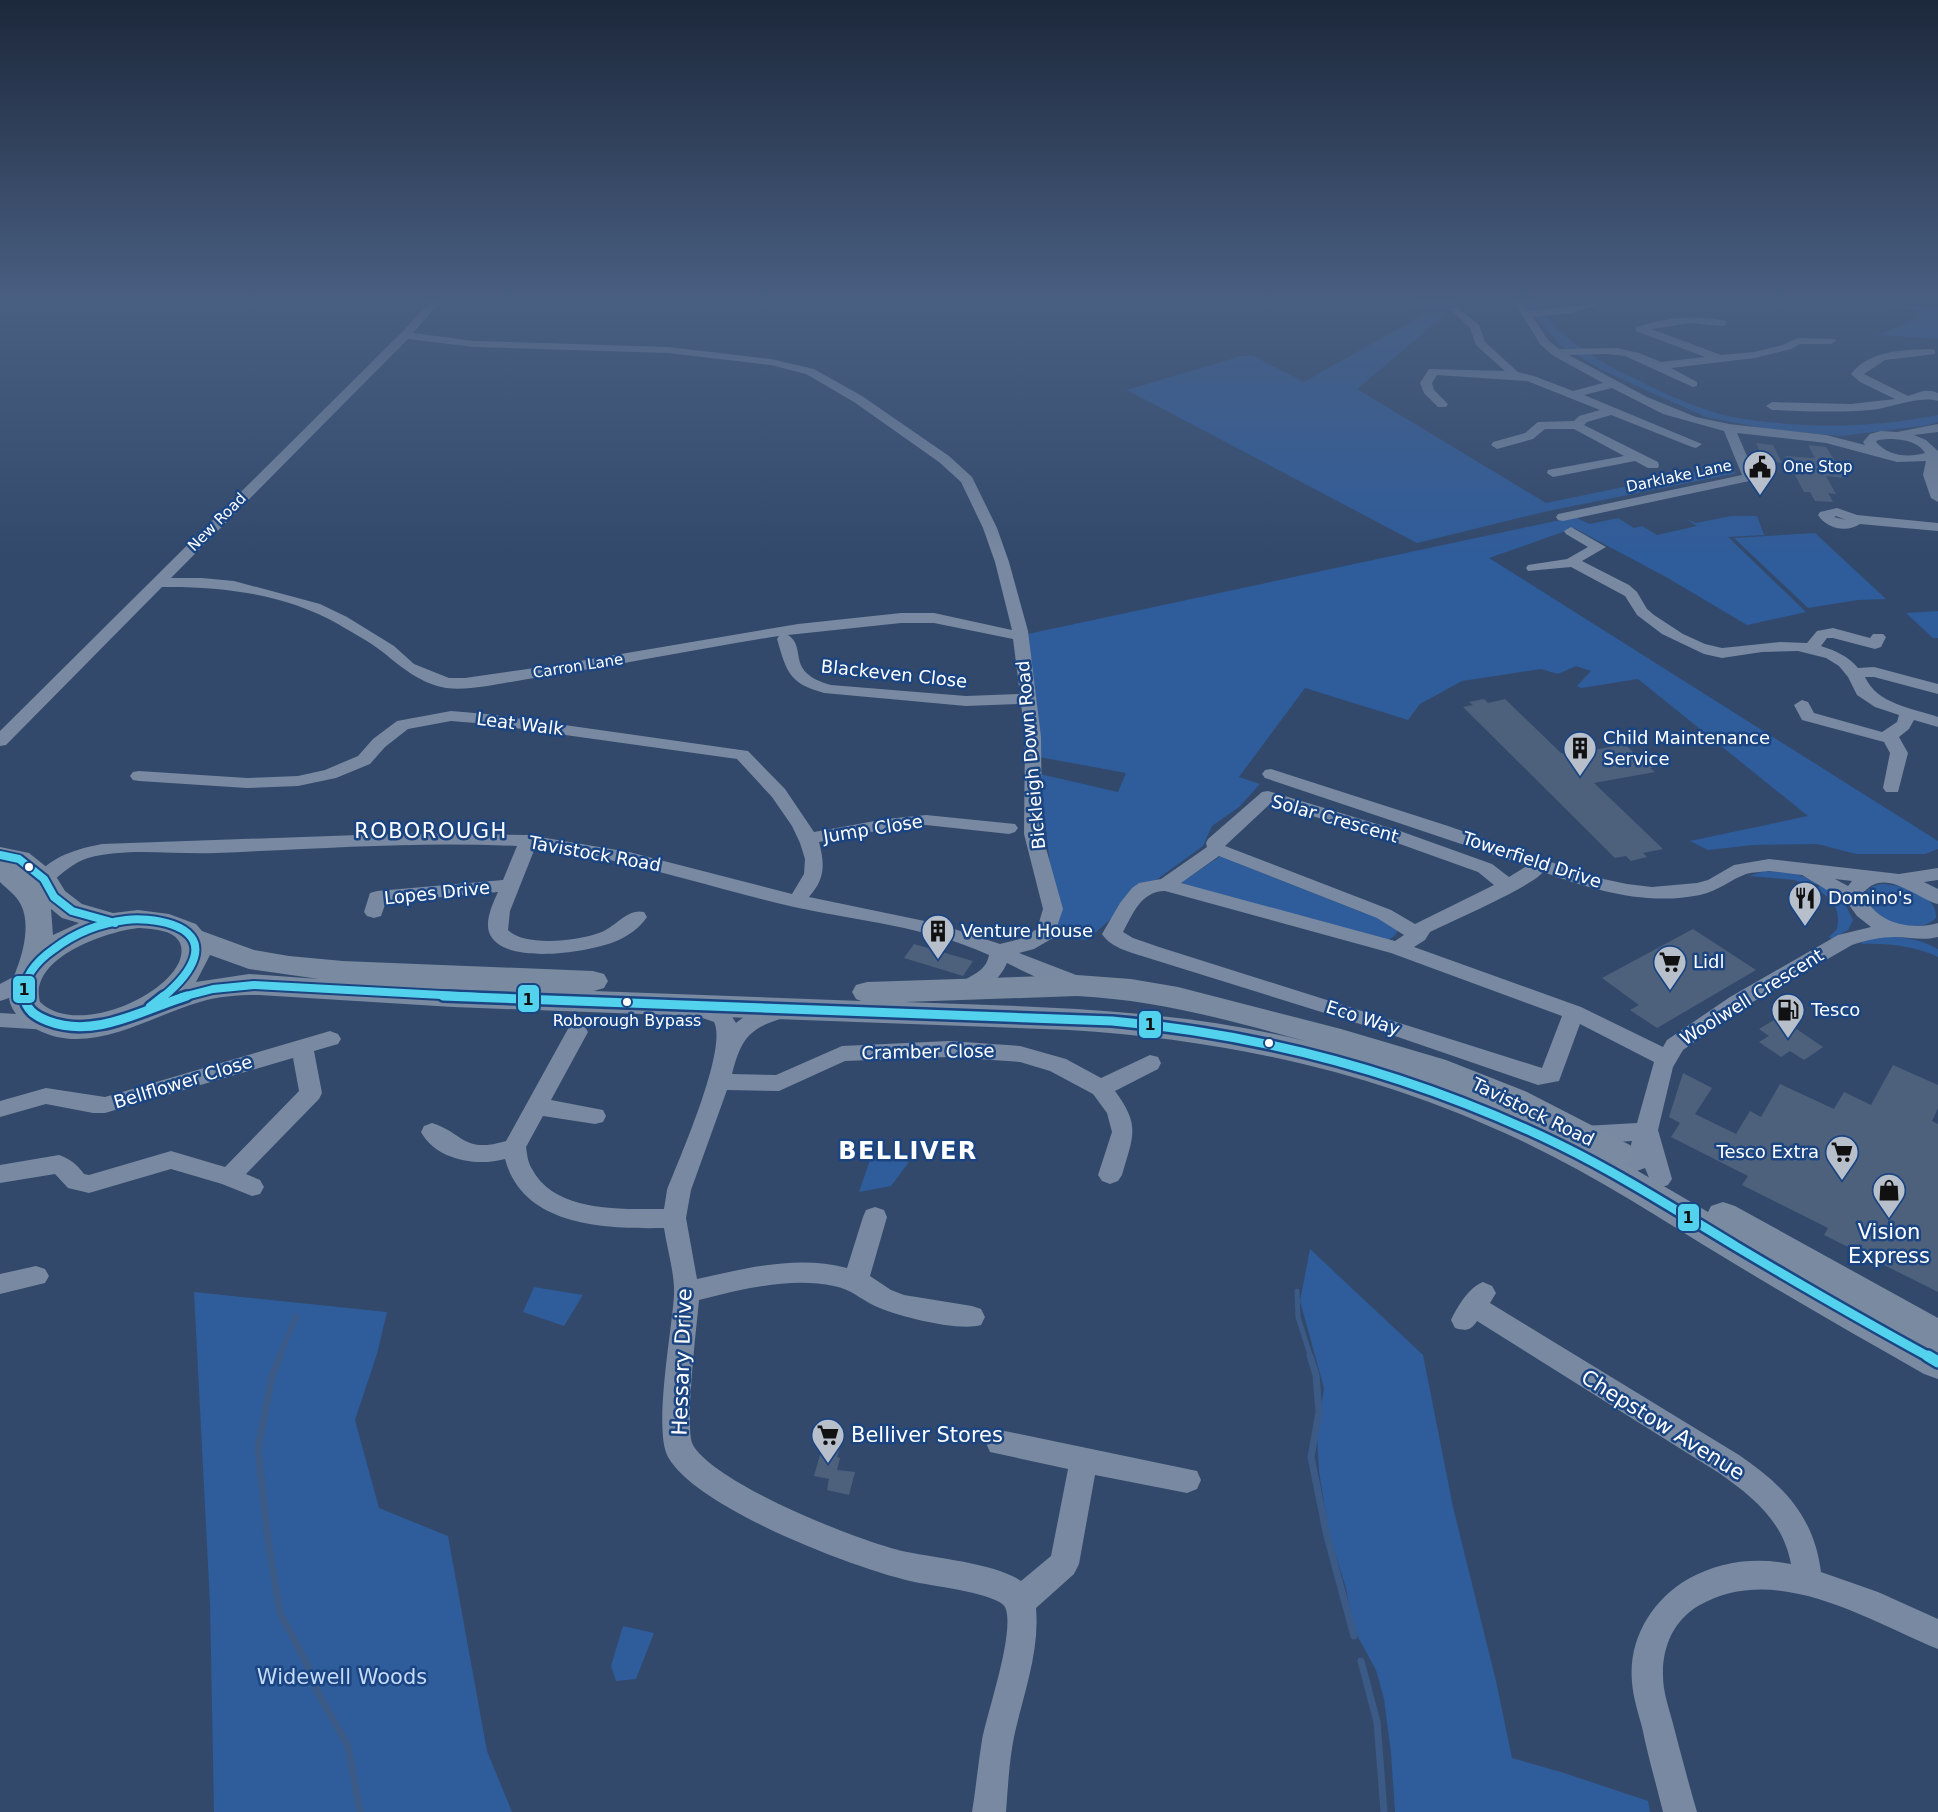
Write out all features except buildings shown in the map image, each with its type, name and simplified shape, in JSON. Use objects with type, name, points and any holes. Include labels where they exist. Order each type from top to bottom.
[{"type":"highway","name":"Tavistock Road","points":[[0,855],[19,859],[44,879],[54,897],[72,911],[114,923]]},
{"type":"highway","name":"Tavistock Road","points":[[0,864],[34,900],[38,915],[39,940],[23,991],[24,1004],[42,1021],[51,1024],[86,1027],[108,1023],[196,992],[240,985],[424,995],[822,1008],[1154,1025],[1291,1049],[1388,1075],[1477,1107],[1635,1172],[1938,1337]]},
{"type":"highway","name":"Tavistock Road","points":[[30,972],[51,951],[83,932],[114,923],[150,920],[178,926],[192,938],[249,959],[289,966],[344,971],[828,992],[963,990],[1049,984],[1089,986],[1196,1001],[1416,1062],[1480,1085],[1583,1135],[1780,1273],[1938,1362]]},
{"type":"highway","name":"Tavistock Road","points":[[150,1007],[179,986],[191,970],[195,958],[192,938]]},
{"type":"street","name":"New Road","points":[[0,741],[352,388]]},
{"type":"street","name":"Bickleigh Down Road","points":[[842,388],[944,459],[967,480],[993,536],[1020,633],[1034,756],[1034,834],[1053,909],[1046,933],[1027,944],[999,951]]},
{"type":"street","points":[[1427,388],[1442,404]]},
{"type":"street","points":[[1554,388],[1696,444]]},
{"type":"street","points":[[1572,395],[1600,388]]},
{"type":"street","points":[[1621,388],[1667,411],[1693,420],[1729,428],[1826,440],[1900,458],[1913,459],[1930,451]]},
{"type":"street","points":[[1880,388],[1909,401]]},
{"type":"street","points":[[1772,406],[1867,406],[1909,401],[1934,393]]},
{"type":"street","points":[[1424,405],[1457,402]]},
{"type":"street","points":[[1577,425],[1583,419],[1613,410]]},
{"type":"street","points":[[1497,445],[1529,436],[1542,425],[1557,423],[1577,425],[1584,431],[1653,465]]},
{"type":"street","name":"Darklake Lane","points":[[1563,517],[1749,477],[1729,428]]},
{"type":"street","points":[[1826,440],[1870,439],[1935,429]]},
{"type":"street","points":[[1935,429],[1929,434],[1930,451],[1933,458],[1930,475],[1938,498]]},
{"type":"street","points":[[1890,435],[1916,440],[1930,451]]},
{"type":"street","points":[[1870,439],[1870,446],[1881,453]]},
{"type":"street","points":[[1553,473],[1636,457]]},
{"type":"street","points":[[1900,458],[1930,475]]},
{"type":"street","points":[[1573,470],[1585,478]]},
{"type":"street","points":[[1855,519],[1938,526]]},
{"type":"street","points":[[1571,531],[1599,547],[1574,559],[1573,562]]},
{"type":"street","points":[[1533,568],[1573,562],[1632,594],[1640,610],[1650,619],[1704,649],[1719,653],[1734,653],[1787,646],[1812,648],[1839,659],[1854,673],[1863,692],[1881,704],[1938,722]]},
{"type":"street","name":"Carron Lane","points":[[156,583],[202,582],[234,585],[315,607],[342,620],[388,649],[408,667],[447,683],[465,683],[556,670],[764,634],[901,618],[934,618],[1020,633]]},
{"type":"street","points":[[1812,648],[1822,634],[1833,633],[1875,644],[1878,637]]},
{"type":"street","name":"Blackeven Close","points":[[785,639],[790,664],[797,676],[809,685],[830,690],[966,701],[1028,699]]},
{"type":"street","points":[[1854,673],[1874,672],[1938,689]]},
{"type":"street","points":[[1802,714],[1882,737],[1890,736],[1904,725],[1908,719],[1907,713]]},
{"type":"street","name":"Leat Walk","points":[[139,776],[247,783],[298,781],[330,774],[364,759],[379,743],[403,725],[451,716],[487,719],[742,755],[779,793],[807,839],[813,857],[814,876],[796,901]]},
{"type":"street","points":[[1890,736],[1899,753],[1892,788]]},
{"type":"street","name":"Towerfield Drive","points":[[1271,774],[1590,882],[1627,890],[1652,893],[1698,889],[1754,865],[1797,867],[1896,879]]},
{"type":"street","name":"Solar Crescent","points":[[1217,849],[1215,843],[1268,795],[1394,835],[1485,868],[1508,886]]},
{"type":"street","name":"Jump Close","points":[[807,839],[886,824],[926,820],[1009,828]]},
{"type":"street","name":"Tavistock Road","points":[[44,879],[70,858],[100,850],[225,848],[297,842],[386,839],[528,841],[678,868],[796,901],[949,934],[999,951],[1059,979],[1089,986]]},
{"type":"street","points":[[528,841],[500,911],[498,931],[508,941],[531,946],[571,946],[590,943],[614,935],[637,917]]},
{"type":"street","points":[[1159,884],[1217,849],[1384,914],[1418,935]]},
{"type":"street","points":[[1398,948],[1418,935],[1423,927],[1508,886],[1533,872],[1538,864]]},
{"type":"street","name":"Towerfield Drive","points":[[1797,867],[1858,904],[1880,923],[1938,945]]},
{"type":"street","points":[[1896,879],[1938,874]]},
{"type":"street","name":"Woolwell Crescent","points":[[1845,940],[1856,929],[1857,885],[1873,878]]},
{"type":"street","points":[[1896,879],[1920,886],[1938,898]]},
{"type":"street","points":[[1159,884],[1398,948],[1574,1012],[1666,1059]]},
{"type":"street","name":"Eco Way","points":[[1159,884],[1139,890],[1112,934],[1126,943],[1152,952],[1367,1019],[1538,1077],[1551,1075],[1574,1012]]},
{"type":"street","name":"Lopes Drive","points":[[376,897],[510,885]]},
{"type":"street","name":"Woolwell Crescent","points":[[1635,1172],[1666,1059],[1675,1045],[1706,1021],[1845,940],[1863,934],[1938,930]]},
{"type":"street","name":"Tavistock Road","points":[[963,990],[987,979],[995,971],[999,951]]},
{"type":"street","points":[[0,994],[30,972]]},
{"type":"street","name":"Hessary Drive","points":[[660,1003],[704,1009],[722,1017],[727,1026],[728,1047],[719,1081],[680,1185],[674,1218],[687,1292],[676,1418],[679,1450],[711,1482],[762,1510],[825,1540],[895,1564],[972,1579],[1009,1590],[1020,1602]]},
{"type":"street","name":"Hessary Drive","points":[[728,1047],[743,1027],[762,1016],[777,1011],[822,1008]]},
{"type":"street","points":[[0,1020],[51,1024]]},
{"type":"street","points":[[577,1032],[514,1148],[522,1175],[539,1193],[566,1208],[602,1218],[674,1218]]},
{"type":"street","name":"Bellflower Close","points":[[0,1109],[46,1096],[93,1105],[105,1105],[330,1039]]},
{"type":"street","points":[[229,1177],[311,1093],[302,1046]]},
{"type":"street","name":"Cramber Close","points":[[719,1081],[754,1084],[779,1083],[842,1054],[949,1049],[1020,1054],[1058,1065],[1101,1088],[1119,1113],[1123,1132],[1110,1175]]},
{"type":"street","points":[[1101,1088],[1150,1063]]},
{"type":"street","points":[[535,1106],[595,1116]]},
{"type":"street","points":[[1583,1135],[1625,1134],[1647,1130]]},
{"type":"street","points":[[432,1132],[459,1151],[475,1154],[498,1153],[514,1148]]},
{"type":"street","points":[[0,1174],[59,1164],[69,1171],[76,1181],[89,1184],[171,1160],[229,1177],[252,1187]]},
{"type":"street","points":[[856,1281],[875,1217]]},
{"type":"street","points":[[687,1292],[742,1279],[778,1275],[825,1274],[856,1281],[882,1298],[908,1307],[972,1317]]},
{"type":"street","points":[[0,1284],[36,1276]]},
{"type":"street","name":"Chepstow Avenue","points":[[1474,1306],[1729,1464],[1768,1493],[1786,1516],[1799,1541],[1807,1569],[1807,1581]]},
{"type":"street","points":[[1000,1443],[1187,1480]]},
{"type":"street","points":[[988,1812],[998,1739],[1015,1672],[1022,1626],[1020,1602],[1064,1564],[1084,1460]]},
{"type":"street","points":[[1680,1812],[1647,1676],[1650,1652],[1657,1629],[1672,1607],[1691,1592],[1709,1583],[1753,1575],[1807,1581],[1938,1634]]},
{"type":"green space","points":[[1135,388],[1359,388],[1357,389],[1546,503],[1716,468],[1737,473],[1548,511],[1417,543],[1127,390]]},
{"type":"green space","points":[[1641,388],[1654,388],[1697,407],[1724,415],[1763,422],[1863,425],[1938,415],[1938,422],[1841,436],[1767,429],[1706,417]]},
{"type":"green space","points":[[1731,516],[1757,516],[1764,535],[1728,537],[1806,612],[1747,625],[1666,577],[1574,528],[1489,558],[1938,841],[1938,849],[1925,854],[1856,854],[1817,844],[1753,845],[1708,850],[1690,841],[1808,816],[1638,679],[1581,688],[1577,686],[1591,671],[1576,666],[1558,674],[1541,669],[1462,681],[1420,704],[1408,720],[1305,688],[1239,777],[1260,784],[1239,807],[1212,826],[1203,846],[1152,883],[1087,940],[1049,936],[1056,921],[1040,774],[1118,792],[1126,773],[1039,757],[1023,635],[1574,517],[1590,524],[1618,518],[1634,528],[1642,526],[1657,535],[1697,526],[1686,519],[1696,523]]},
{"type":"green space","points":[[1815,533],[1886,599],[1858,600],[1808,608],[1734,538]]},
{"type":"green space","points":[[1938,611],[1938,638],[1933,638],[1906,613]]},
{"type":"green space","points":[[1222,855],[1364,913],[1366,911],[1398,929],[1394,936],[1386,940],[1184,885],[1182,882]]},
{"type":"green space","points":[[1765,871],[1794,873],[1817,882],[1812,887],[1794,880],[1749,876]]},
{"type":"green space","points":[[1821,884],[1843,900],[1853,920],[1848,930],[1832,939],[1829,937],[1837,929],[1837,910],[1831,901],[1817,889]]},
{"type":"green space","points":[[1881,884],[1907,888],[1924,896],[1935,909],[1936,918],[1922,926],[1903,926],[1885,920],[1872,910],[1864,897],[1870,888]]},
{"type":"green space","points":[[1876,936],[1900,937],[1923,942],[1938,949],[1938,957],[1901,946],[1861,944],[1864,940]]},
{"type":"green space","points":[[872,1154],[909,1162],[891,1186],[859,1192]]},
{"type":"green space","points":[[1310,1249],[1423,1355],[1453,1507],[1496,1681],[1512,1758],[1648,1801],[1650,1812],[1395,1812],[1384,1699],[1376,1670],[1358,1637],[1351,1616],[1346,1588],[1329,1534],[1319,1471],[1317,1435],[1324,1388],[1300,1301]]},
{"type":"green space","points":[[534,1287],[583,1295],[564,1326],[523,1312]]},
{"type":"green space","name":"Widewell Woods","points":[[194,1292],[387,1312],[377,1354],[355,1420],[379,1508],[448,1536],[487,1751],[512,1812],[214,1812],[210,1604]]},
{"type":"green space","points":[[623,1626],[654,1633],[636,1679],[616,1681],[611,1666]]},
{"type":"waterway","points":[[1297,1291],[1298,1317],[1311,1358]]},
{"type":"waterway","points":[[279,1358],[296,1316]]},
{"type":"waterway","points":[[280,1356],[272,1376],[258,1449],[268,1541],[280,1613],[306,1662],[317,1691],[348,1746],[360,1812]]},
{"type":"waterway","points":[[1310,1356],[1316,1375],[1319,1412],[1311,1457],[1327,1536],[1354,1636]]},
{"type":"waterway","points":[[1361,1661],[1377,1722],[1384,1812]]},
{"type":"transit line","name":"1","points":[[0,855],[19,859],[44,879],[54,897],[72,911],[115,923]]},
{"type":"transit line","name":"1","points":[[150,1007],[170,991],[189,969],[194,957],[195,946],[190,936],[178,927],[153,920],[137,919],[114,922],[92,928],[71,938],[52,950],[38,963],[30,972],[25,983],[25,1003],[36,1016],[59,1025],[78,1027],[118,1020],[207,990],[231,986],[276,985],[328,990],[461,996],[1112,1021],[1170,1026],[1285,1046],[1398,1078],[1453,1098],[1560,1145],[1608,1170],[1819,1296],[1938,1362]]},
{"type":"place","name":"One Stop","points":[[1760,496]]},
{"type":"place","name":"Child Maintenance Service","points":[[1580,777]]},
{"type":"place","name":"Domino's","points":[[1805,927]]},
{"type":"place","name":"Venture House","points":[[938,960]]},
{"type":"place","name":"Lidl","points":[[1670,991]]},
{"type":"place","name":"Roborough Bypass","points":[[627,1002]]},
{"type":"place","name":"Tesco","points":[[1788,1039]]},
{"type":"place","name":"Tesco Extra","points":[[1842,1181]]},
{"type":"place","name":"Vision Express","points":[[1889,1219]]},
{"type":"place","name":"Belliver Stores","points":[[828,1464]]},
{"type":"district","name":"ROBOROUGH","points":[[431,831]]},
{"type":"district","name":"BELLIVER","points":[[908,1151]]}]
